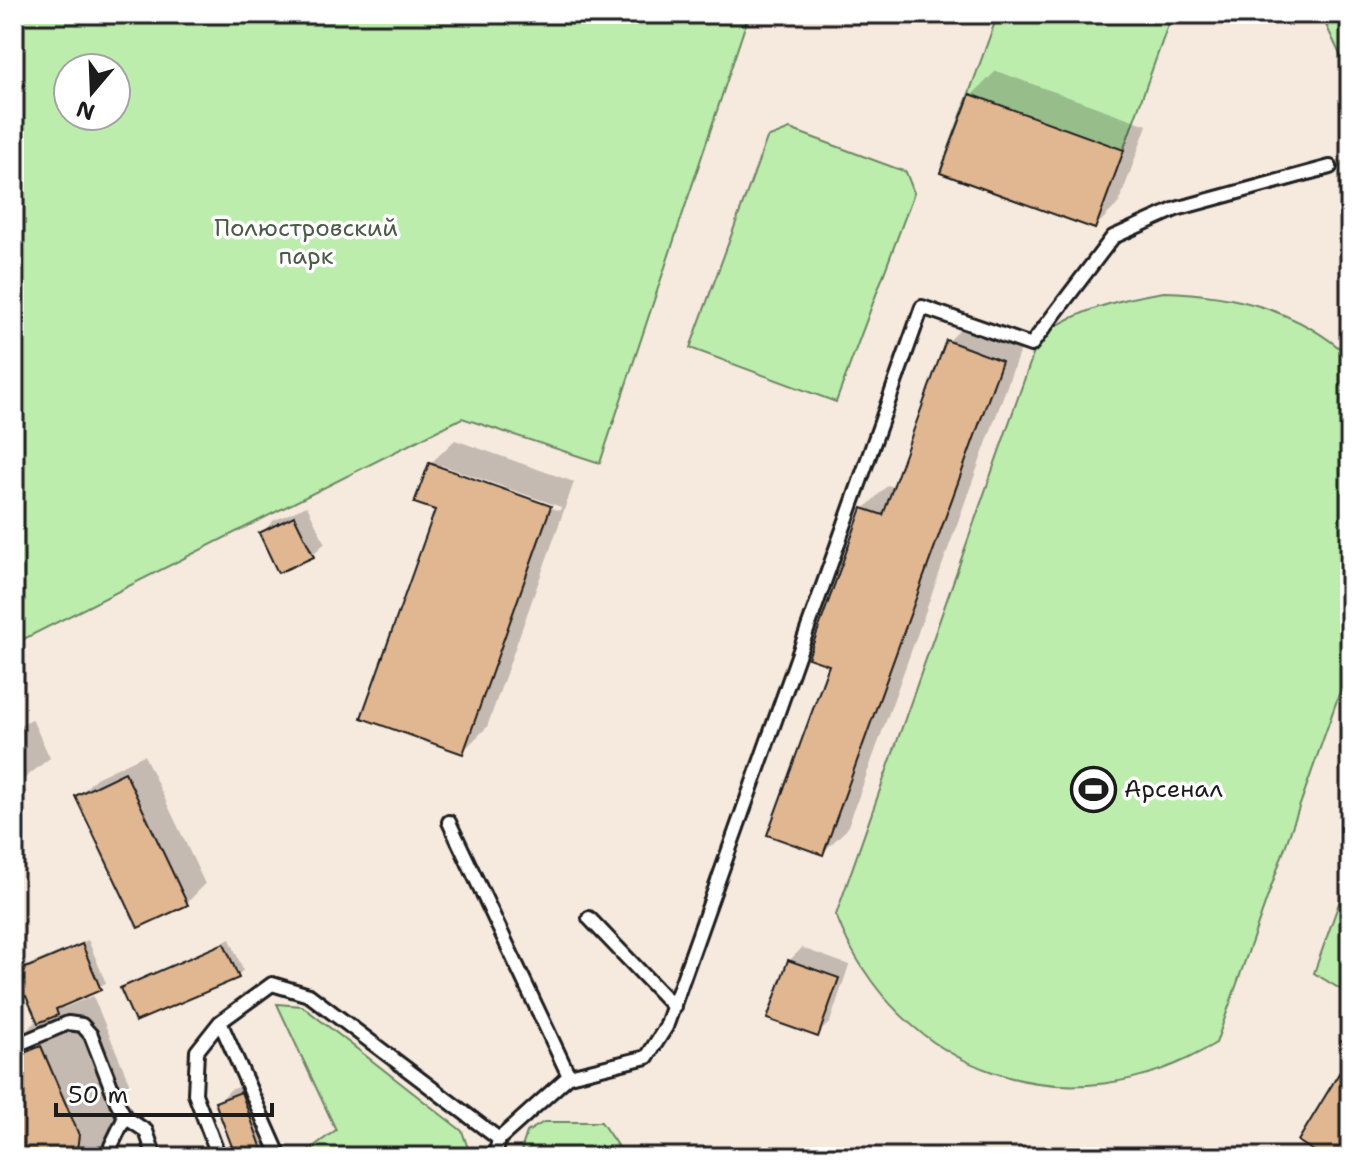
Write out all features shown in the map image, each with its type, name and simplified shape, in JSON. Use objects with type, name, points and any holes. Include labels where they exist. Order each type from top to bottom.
[{"type":"lane","points":[[495,1157],[499,1139],[569,1076],[647,1057],[674,1007],[922,307],[1031,345],[1113,237],[1176,209],[1330,167]]},
{"type":"lane","points":[[449,822],[569,1076]]},
{"type":"lane","points":[[589,918],[674,1007]]},
{"type":"lane","points":[[219,1157],[195,1094],[197,1051],[220,1022],[272,984],[309,995],[499,1139]]},
{"type":"lane","points":[[220,1022],[280,1157]]},
{"type":"lane","points":[[14,1046],[68,1023],[82,1025],[91,1035],[125,1117],[146,1131],[155,1157]]},
{"type":"lane","points":[[110,1157],[111,1146],[125,1117]]},
{"type":"green space","name":"Полюстровский парк","points":[[14,14],[749,14],[600,463],[462,418],[14,644]]},
{"type":"green space","points":[[998,14],[1172,14],[1095,229],[940,173]]},
{"type":"green space","points":[[1321,14],[1350,14],[1350,76]]},
{"type":"green space","points":[[790,129],[906,172],[914,193],[836,402],[690,348],[767,138]]},
{"type":"green space","name":"Арсенал","points":[[1164,292],[1215,296],[1263,307],[1308,327],[1350,357],[1350,663],[1216,1043],[1160,1070],[1104,1083],[1048,1084],[994,1073],[945,1050],[901,1015],[864,970],[836,915],[1040,335],[1100,307]]},
{"type":"green space","points":[[1350,872],[1350,995],[1314,973]]},
{"type":"green space","points":[[277,1004],[302,1006],[462,1131],[471,1157],[311,1157],[309,1150],[336,1130]]},
{"type":"green space","points":[[544,1122],[601,1122],[625,1157],[519,1157],[527,1132]]},
{"type":"building","points":[[970,94],[1124,150],[1095,229],[940,173]]},
{"type":"building","points":[[946,340],[1002,361],[823,855],[767,835],[829,665],[808,658],[862,508],[883,515]]},
{"type":"building","points":[[429,463],[551,506],[463,754],[361,718],[435,510],[414,503]]},
{"type":"building","points":[[294,516],[314,557],[278,573],[259,533]]},
{"type":"building","points":[[125,772],[188,905],[138,928],[75,796]]},
{"type":"building","points":[[224,943],[239,978],[135,1022],[120,988]]},
{"type":"building","points":[[82,944],[101,990],[56,1009],[58,1015],[38,1023],[26,996],[14,1001],[14,973]]},
{"type":"building","points":[[788,960],[839,978],[818,1037],[767,1019]]},
{"type":"building","points":[[41,1046],[79,1135],[76,1157],[14,1157],[14,1057]]},
{"type":"building","points":[[1350,1055],[1350,1157],[1323,1157],[1298,1141]]},
{"type":"building","points":[[241,1092],[265,1157],[236,1157],[215,1102]]},
{"type":"place","name":"Арсенал","points":[[1093,789]]}]
